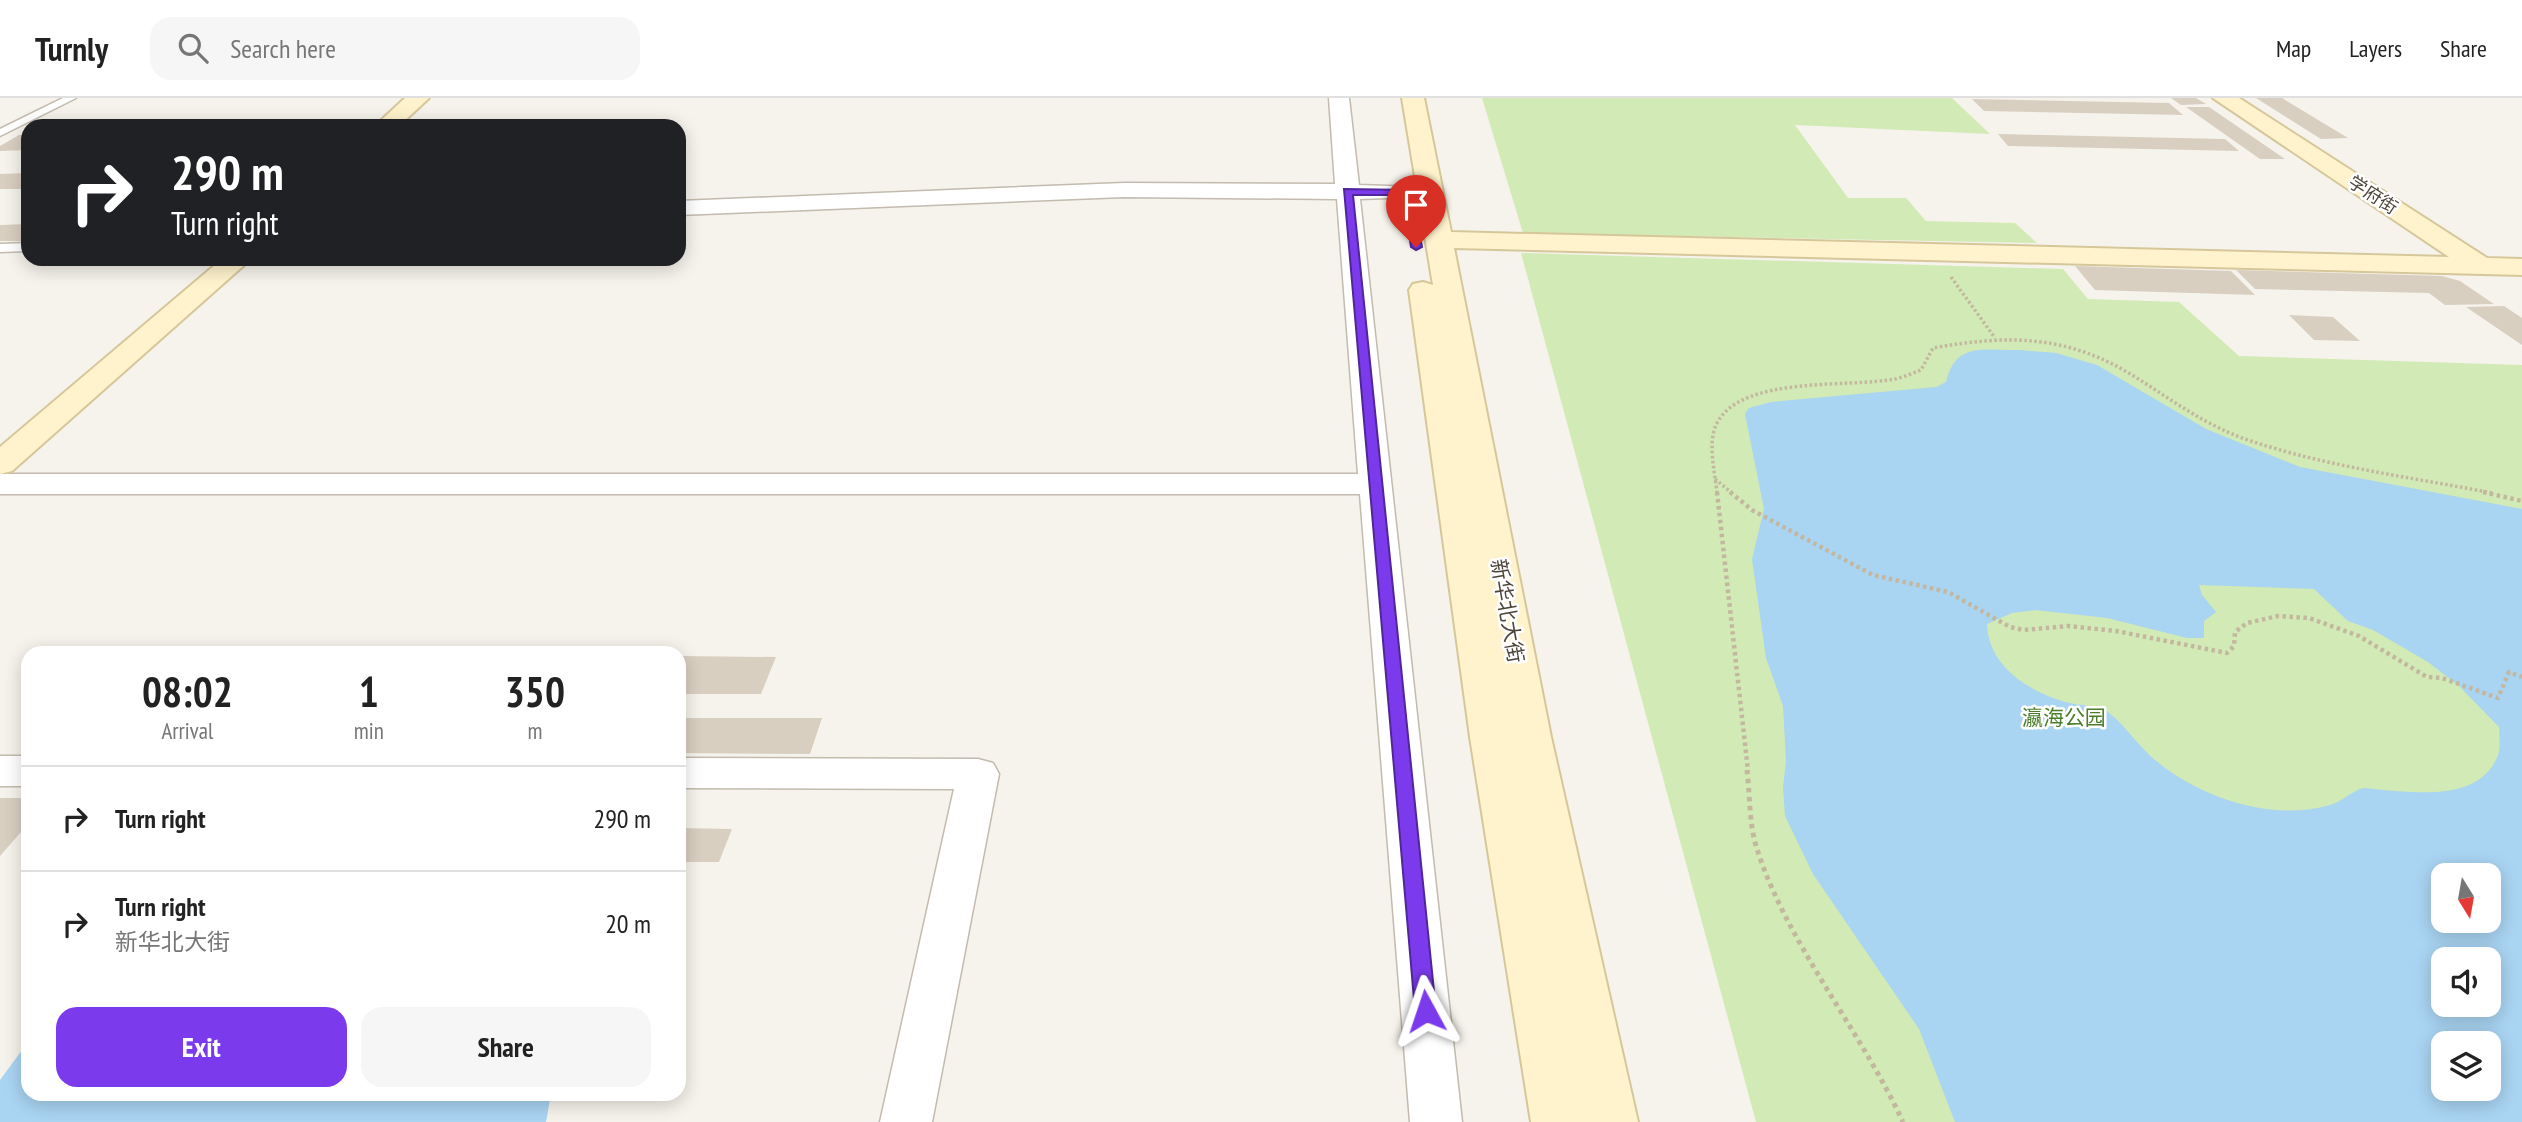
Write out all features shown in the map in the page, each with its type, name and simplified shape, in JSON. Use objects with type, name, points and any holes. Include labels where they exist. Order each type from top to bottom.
[{"type":"main road","points":[[394,119],[418,98]]},
{"type":"main road","name":"新华北大街","points":[[1394,98],[1491,737],[1559,1122]]},
{"type":"main road","name":"新华北大街","points":[[1413,98],[1530,737],[1610,1122]]},
{"type":"main road","name":"学府街","points":[[2224,98],[2522,293]]},
{"type":"main road","points":[[1439,240],[2522,267]]},
{"type":"main road","points":[[0,464],[230,266]]},
{"type":"street","points":[[1339,98],[1436,1122]]},
{"type":"street","points":[[686,208],[1124,190],[1408,192]]},
{"type":"street","points":[[0,484],[1376,484]]},
{"type":"street","points":[[0,771],[21,771]]},
{"type":"street","points":[[686,773],[978,774],[906,1122]]},
{"type":"lane","points":[[28,119],[71,98]]},
{"type":"lane","points":[[0,133],[21,123]]},
{"type":"lane","points":[[0,248],[21,247]]},
{"type":"path","points":[[1932,252],[1996,339]]},
{"type":"path","points":[[1903,1122],[1885,1083],[1779,904],[1756,847],[1715,478],[1716,424],[1728,408],[1756,396],[1815,384],[1898,378],[1921,370],[1933,348],[1996,339],[2060,345],[2099,357],[2189,412],[2246,439],[2387,477],[2522,501]]},
{"type":"path","points":[[1715,478],[1752,510],[1873,575],[1948,592],[2000,621],[2024,630],[2068,626],[2116,631],[2200,650],[2227,653],[2234,646],[2235,632],[2247,623],[2278,616],[2309,618],[2359,636],[2427,677],[2442,678],[2498,698],[2509,672],[2522,677]]},
{"type":"green space","points":[[1482,98],[1952,98],[1990,134],[1795,125],[1848,198],[1906,198],[1926,221],[2015,223],[2037,243],[1523,233]]},
{"type":"green space","name":"瀛海公园","points":[[1521,253],[2063,269],[2088,299],[2179,302],[2239,356],[2522,365],[2522,1122],[1756,1122]]},
{"type":"water","points":[[1983,350],[2056,353],[2097,365],[2206,429],[2300,467],[2522,509],[2522,1122],[1955,1122],[1919,1029],[1813,874],[1785,816],[1783,706],[1766,658],[1752,559],[1764,509],[1745,414],[1749,408],[1771,402],[1936,387],[1946,382],[1951,369],[1964,354]],"holes":[[[2199,585],[2314,589],[2348,621],[2373,630],[2428,662],[2459,686],[2499,727],[2498,755],[2488,771],[2475,782],[2458,789],[2419,792],[2363,788],[2334,804],[2307,810],[2261,808],[2238,803],[2173,774],[2149,755],[2106,711],[2069,703],[2027,685],[2003,665],[1989,639],[1987,624],[2012,613],[2035,610],[2107,618],[2187,638],[2204,638],[2204,621],[2216,612],[2202,595]]]},
{"type":"water","points":[[21,1052],[21,1101],[550,1101],[546,1122],[0,1122],[0,1080]]},
{"type":"building","points":[[2171,98],[2196,98],[2206,104],[2181,105]]},
{"type":"building","points":[[2256,98],[2282,98],[2348,138],[2321,139]]},
{"type":"building","points":[[1972,99],[2169,103],[2183,115],[1984,111]]},
{"type":"building","points":[[2186,107],[2209,107],[2285,159],[2260,159]]},
{"type":"building","points":[[1998,134],[2225,139],[2239,151],[2008,146]]},
{"type":"building","points":[[21,135],[21,150],[0,151],[0,146]]},
{"type":"building","points":[[21,173],[21,189],[0,189],[0,174]]},
{"type":"building","points":[[21,224],[21,241],[0,241],[0,225]]},
{"type":"building","points":[[2075,266],[2231,271],[2255,295],[2095,290]]},
{"type":"building","points":[[2236,270],[2442,276],[2460,281],[2494,304],[2445,305],[2429,293],[2255,289]]},
{"type":"building","points":[[2504,306],[2522,318],[2522,345],[2466,307]]},
{"type":"building","points":[[2289,315],[2333,317],[2360,341],[2314,340]]},
{"type":"building","points":[[686,656],[776,657],[761,694],[686,694]]},
{"type":"building","points":[[686,718],[822,718],[810,754],[686,753]]},
{"type":"building","points":[[0,798],[21,798],[21,832],[0,856]]},
{"type":"building","points":[[686,828],[732,829],[719,862],[686,862]]},
{"type":"route","points":[[1416,247],[1408,192],[1348,192],[1426,1011]]}]
